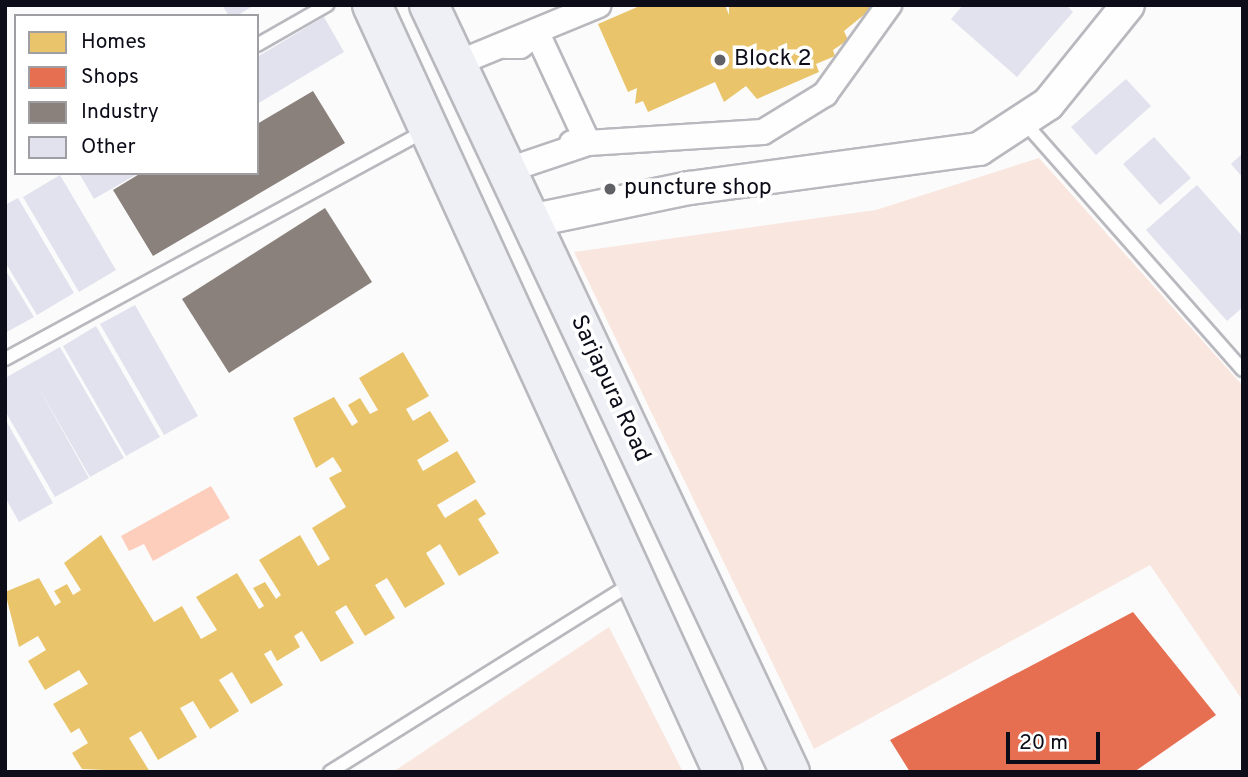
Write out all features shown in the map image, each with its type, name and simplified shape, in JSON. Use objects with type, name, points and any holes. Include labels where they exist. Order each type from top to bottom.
[{"type":"main road","points":[[372,5],[723,772]]},
{"type":"main road","name":"Sarjapura Road","points":[[429,5],[790,772]]},
{"type":"main road","points":[[684,684],[738,661]]},
{"type":"street","points":[[458,63],[506,46],[519,35],[537,33],[599,5]]},
{"type":"street","points":[[508,170],[588,143],[763,132],[825,94],[889,5]]},
{"type":"street","points":[[530,221],[690,188],[979,149],[1025,123],[1128,5]]},
{"type":"street","points":[[537,33],[588,143]]},
{"type":"lane","points":[[259,44],[327,5]]},
{"type":"lane","points":[[1025,123],[1243,370]]},
{"type":"lane","points":[[5,359],[427,130]]},
{"type":"lane","points":[[330,772],[637,580]]},
{"type":"shaded area","points":[[1039,158],[1243,386],[1243,701],[1150,565],[814,749],[574,252],[876,210]]},
{"type":"shaded area","points":[[211,486],[230,518],[153,561],[144,544],[129,551],[121,536]]},
{"type":"shaded area","points":[[609,627],[683,772],[393,772]]},
{"type":"building: Homes","name":"Block 2","points":[[642,5],[725,5],[729,15],[729,5],[876,5],[844,31],[848,40],[833,50],[835,56],[816,64],[819,72],[757,99],[746,86],[724,102],[715,82],[648,112],[643,101],[635,104],[637,88],[628,92],[598,24]]},
{"type":"building: Homes","points":[[403,352],[429,396],[406,409],[413,421],[430,411],[449,441],[417,460],[423,471],[457,451],[476,482],[437,505],[445,518],[476,499],[486,514],[478,519],[499,553],[459,576],[440,544],[426,553],[445,584],[405,608],[387,578],[375,585],[395,618],[365,636],[346,605],[335,612],[354,643],[321,662],[302,631],[294,636],[300,647],[277,661],[271,650],[264,654],[283,685],[251,704],[232,672],[219,680],[239,711],[210,729],[193,701],[180,708],[197,737],[158,760],[141,731],[129,738],[150,772],[82,769],[72,753],[88,743],[79,728],[71,733],[53,704],[88,684],[79,670],[45,690],[28,661],[46,650],[38,636],[19,647],[5,592],[39,578],[55,606],[61,602],[54,591],[67,584],[73,595],[81,590],[64,563],[101,535],[154,622],[182,606],[201,639],[217,630],[196,597],[237,573],[259,609],[264,606],[253,588],[265,582],[276,599],[281,595],[259,560],[300,535],[318,566],[330,559],[312,528],[346,507],[329,478],[342,471],[333,457],[316,468],[293,418],[334,397],[352,426],[358,422],[348,405],[360,398],[370,414],[378,410],[359,378]]},
{"type":"building: Shops","points":[[1133,612],[1216,715],[1134,772],[910,772],[890,740]]},
{"type":"building: Industry","points":[[313,91],[345,143],[153,256],[113,190],[138,175],[259,175],[259,123]]},
{"type":"building: Industry","points":[[325,208],[372,282],[229,373],[182,299]]},
{"type":"building: Other","points":[[222,5],[254,5],[240,14],[228,14]]},
{"type":"building: Other","points":[[963,5],[1066,5],[1073,12],[1017,77],[951,19]]},
{"type":"building: Other","points":[[324,17],[344,52],[259,103],[259,56]]},
{"type":"building: Other","points":[[1126,79],[1151,106],[1096,155],[1071,127]]},
{"type":"building: Other","points":[[1154,137],[1191,178],[1160,205],[1123,164]]},
{"type":"building: Other","points":[[1243,153],[1243,178],[1231,164]]},
{"type":"building: Other","points":[[60,175],[116,270],[79,292],[23,197]]},
{"type":"building: Other","points":[[80,175],[136,175],[94,199]]},
{"type":"building: Other","points":[[1197,185],[1243,237],[1243,307],[1227,321],[1146,230]]},
{"type":"building: Other","points":[[18,198],[74,293],[37,315],[5,262],[5,205]]},
{"type":"building: Other","points":[[5,269],[34,317],[5,333]]},
{"type":"building: Other","points":[[135,305],[198,416],[164,435],[100,324]]},
{"type":"building: Other","points":[[96,326],[160,437],[126,456],[63,346]]},
{"type":"building: Other","points":[[60,347],[124,458],[90,477],[36,383],[89,478],[55,497],[5,411],[5,378]]},
{"type":"building: Other","points":[[5,419],[53,503],[19,522],[5,497]]},
{"type":"place","name":"Block 2","points":[[720,60]]},
{"type":"place","name":"puncture shop","points":[[610,189]]}]
